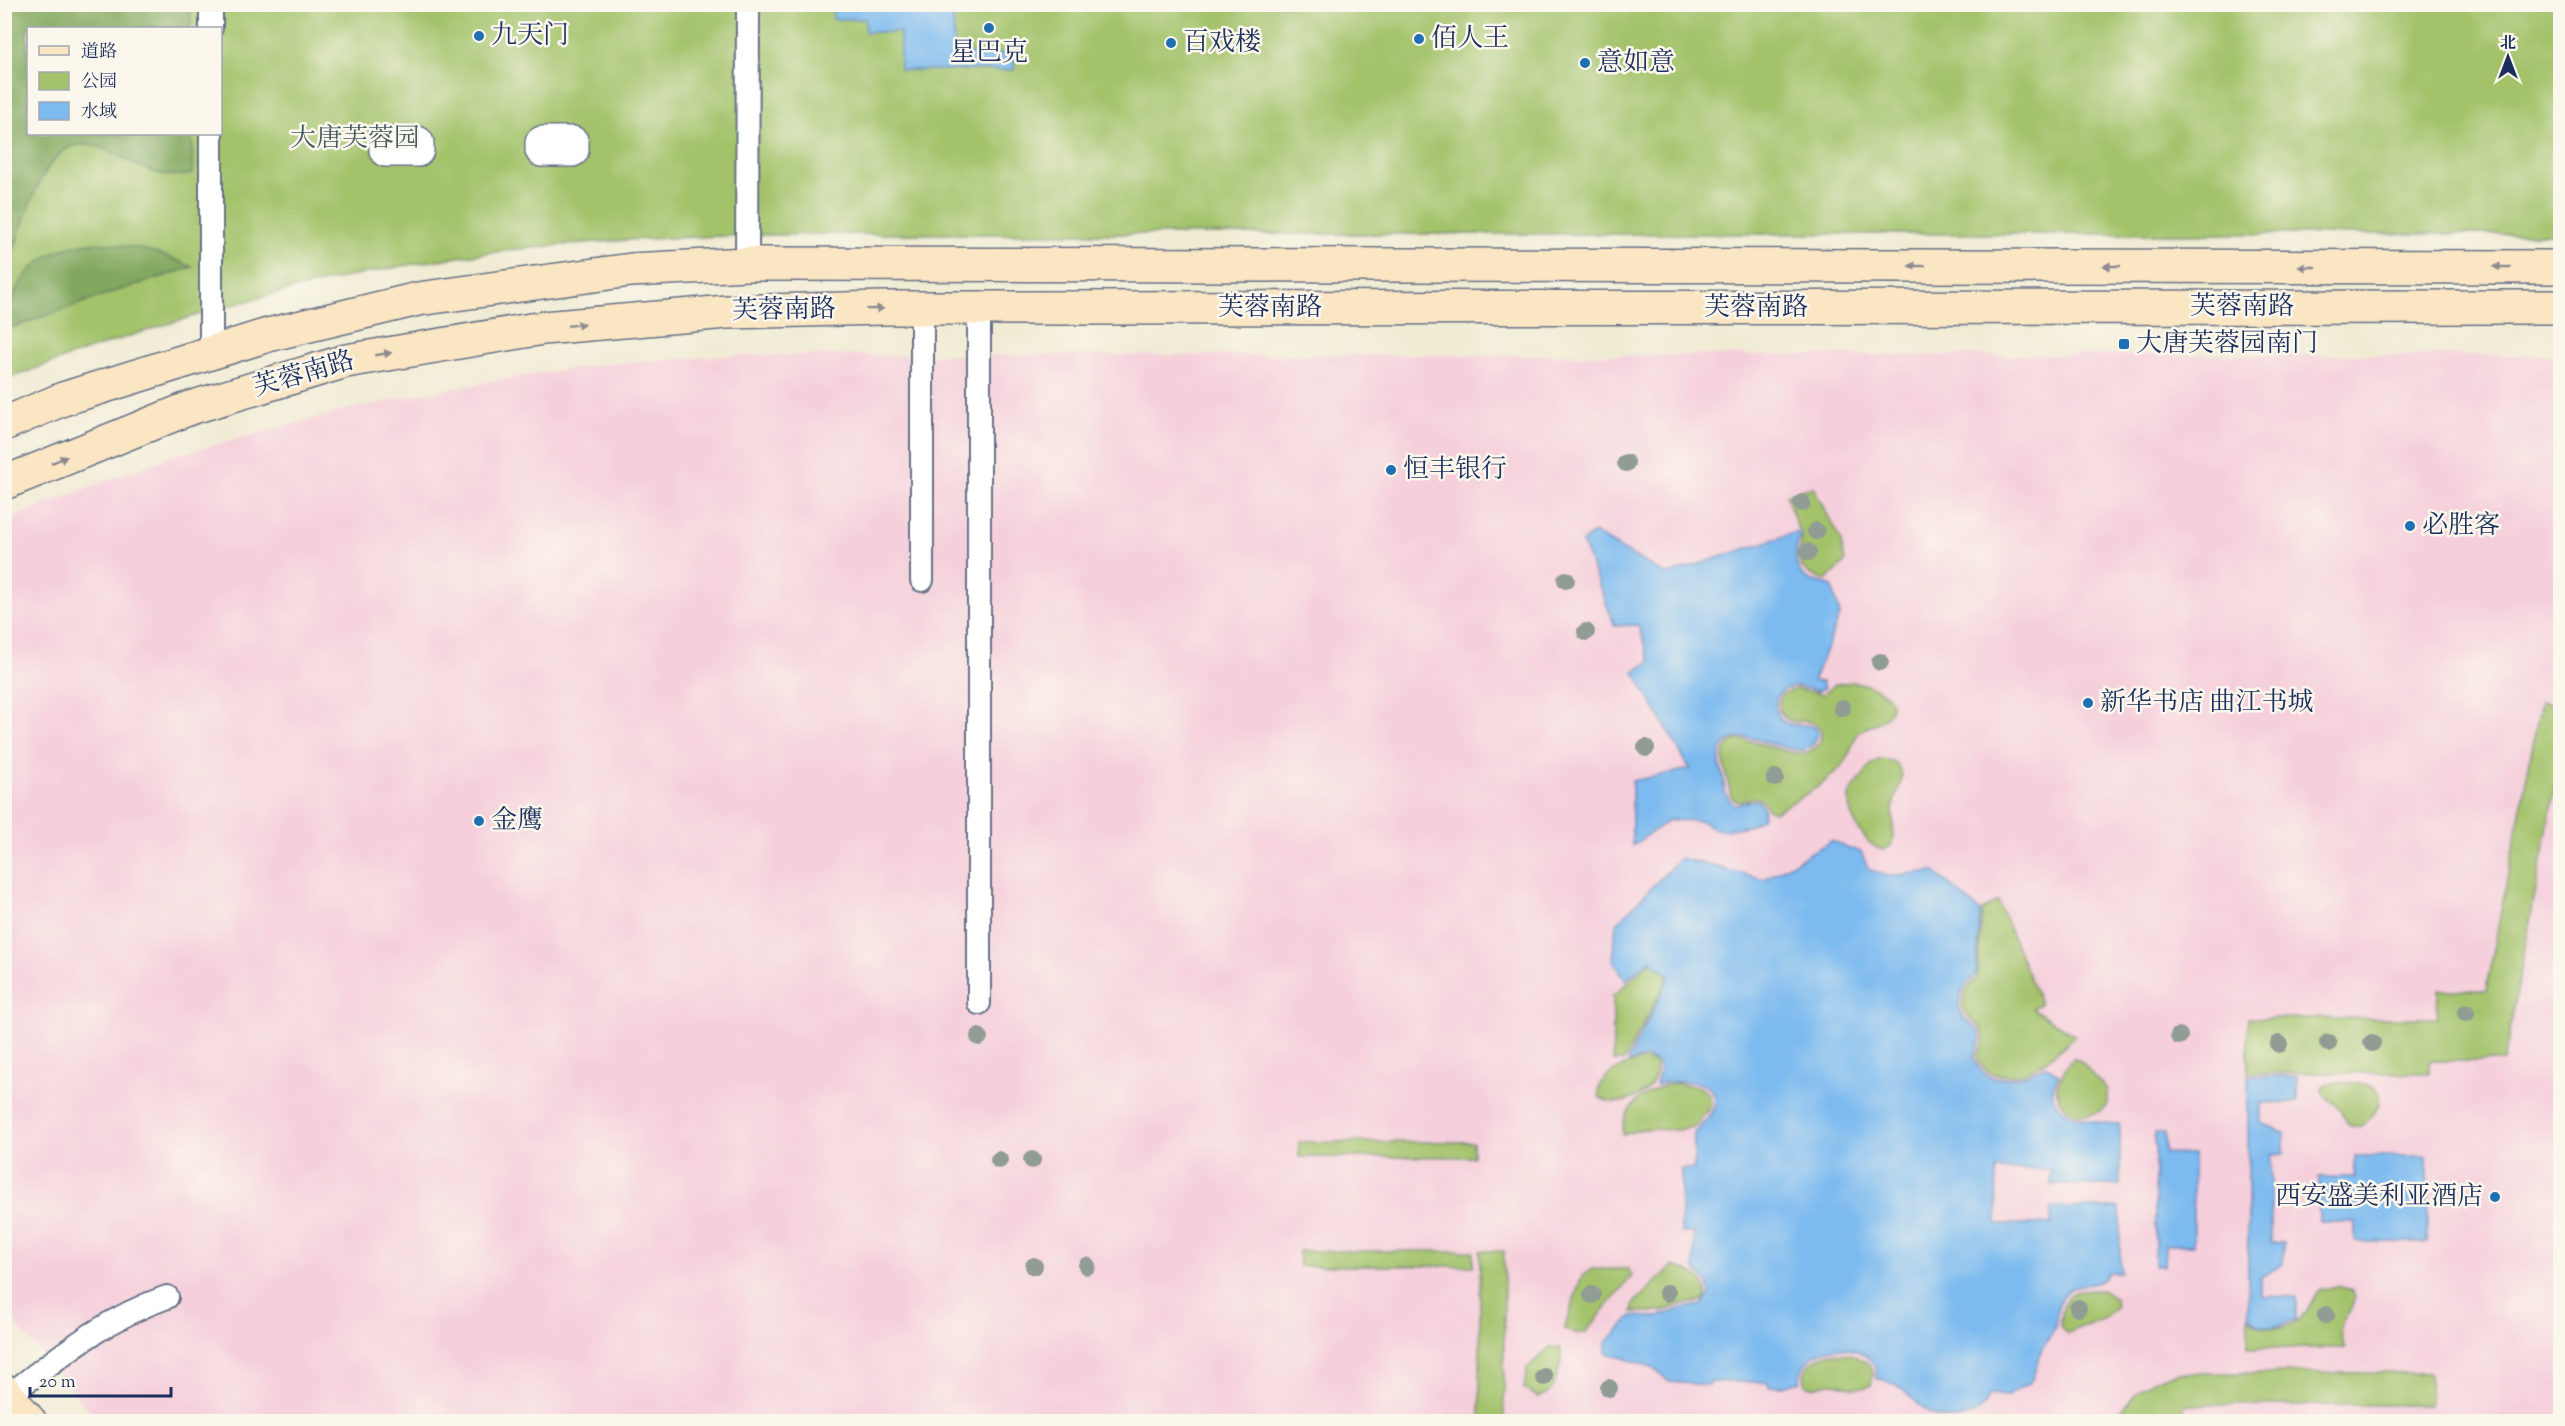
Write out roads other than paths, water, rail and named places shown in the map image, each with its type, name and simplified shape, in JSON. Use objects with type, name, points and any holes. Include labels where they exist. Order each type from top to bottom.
[{"type":"main road","name":"芙蓉南路","points":[[4,424],[63,399],[268,335],[418,299],[632,270],[747,264],[2560,267]]},
{"type":"main road","name":"芙蓉南路","points":[[4,483],[190,408],[346,361],[543,328],[727,312],[922,308],[2560,307]]},
{"type":"main road","points":[[6,1393],[30,1422]]},
{"type":"lane","points":[[211,4],[211,27]]},
{"type":"lane","points":[[747,264],[748,4]]},
{"type":"lane","points":[[211,135],[211,353]]},
{"type":"lane","points":[[922,308],[922,580]]},
{"type":"lane","points":[[979,308],[979,1003]]},
{"type":"lane","points":[[6,1393],[96,1330],[132,1309],[167,1297]]},
{"type":"water","points":[[833,5],[953,5],[954,53],[1014,53],[1014,70],[900,70],[900,32],[865,32],[865,19],[833,19]]},
{"type":"water","points":[[1796,532],[1800,535],[1796,555],[1798,568],[1806,578],[1832,586],[1840,615],[1813,681],[1822,682],[1824,688],[1818,691],[1802,687],[1786,689],[1776,700],[1778,716],[1786,723],[1815,727],[1818,733],[1812,745],[1803,750],[1751,738],[1738,738],[1727,742],[1720,757],[1726,795],[1736,805],[1752,801],[1759,802],[1764,809],[1762,818],[1751,825],[1725,830],[1714,829],[1703,821],[1669,820],[1632,846],[1632,781],[1690,769],[1634,672],[1650,661],[1638,625],[1615,626],[1582,542],[1594,533],[1666,575]]},
{"type":"water","points":[[1831,841],[1861,852],[1869,869],[1887,876],[1934,871],[1980,911],[1976,975],[1963,990],[1959,1007],[1965,1019],[1980,1032],[1980,1041],[1974,1056],[1978,1067],[1985,1074],[2004,1078],[2016,1077],[2046,1066],[2059,1075],[2053,1089],[2054,1099],[2060,1108],[2082,1119],[2120,1124],[2120,1185],[2051,1185],[2051,1170],[1996,1170],[1997,1224],[2051,1224],[2051,1208],[2120,1208],[2120,1272],[2109,1272],[2099,1282],[2075,1286],[2065,1292],[2060,1300],[2055,1328],[2042,1349],[2030,1382],[2007,1396],[1990,1394],[1982,1408],[1963,1418],[1948,1419],[1926,1410],[1899,1387],[1877,1379],[1874,1365],[1857,1351],[1832,1349],[1820,1352],[1803,1368],[1800,1381],[1783,1386],[1769,1386],[1768,1382],[1710,1382],[1709,1385],[1669,1382],[1653,1367],[1606,1353],[1606,1343],[1632,1316],[1658,1317],[1682,1308],[1702,1305],[1710,1294],[1708,1283],[1694,1268],[1694,1233],[1681,1233],[1681,1169],[1694,1169],[1694,1133],[1711,1114],[1715,1097],[1704,1085],[1694,1082],[1656,1085],[1660,1070],[1658,1063],[1645,1057],[1630,1063],[1628,1060],[1670,976],[1650,960],[1626,980],[1613,961],[1616,924],[1680,858],[1765,879]]},
{"type":"water","points":[[2248,1076],[2297,1076],[2297,1102],[2261,1103],[2261,1122],[2284,1133],[2284,1154],[2271,1155],[2271,1243],[2283,1243],[2283,1264],[2261,1277],[2261,1296],[2296,1297],[2296,1319],[2270,1327],[2259,1324],[2248,1314]]},
{"type":"water","points":[[2155,1133],[2164,1133],[2165,1153],[2193,1154],[2193,1245],[2165,1245],[2164,1266],[2155,1266]]},
{"type":"water","points":[[2355,1156],[2427,1156],[2427,1242],[2355,1242],[2355,1222],[2319,1222],[2319,1177],[2355,1177]]},
{"type":"place","name":"星巴克","points":[[989,28]]},
{"type":"place","name":"九天门","points":[[479,36]]},
{"type":"place","name":"佰人王","points":[[1419,39]]},
{"type":"place","name":"百戏楼","points":[[1171,43]]},
{"type":"place","name":"意如意","points":[[1585,63]]},
{"type":"place","name":"大唐芙蓉园南门","points":[[2124,344]]},
{"type":"place","name":"恒丰银行","points":[[1391,470]]},
{"type":"place","name":"必胜客","points":[[2410,526]]},
{"type":"place","name":"新华书店 曲江书城","points":[[2088,703]]},
{"type":"place","name":"金鹰","points":[[479,821]]},
{"type":"place","name":"西安盛美利亚酒店","points":[[2495,1197]]},
{"type":"park label","name":"大唐芙蓉园","points":[[355,139]]}]
